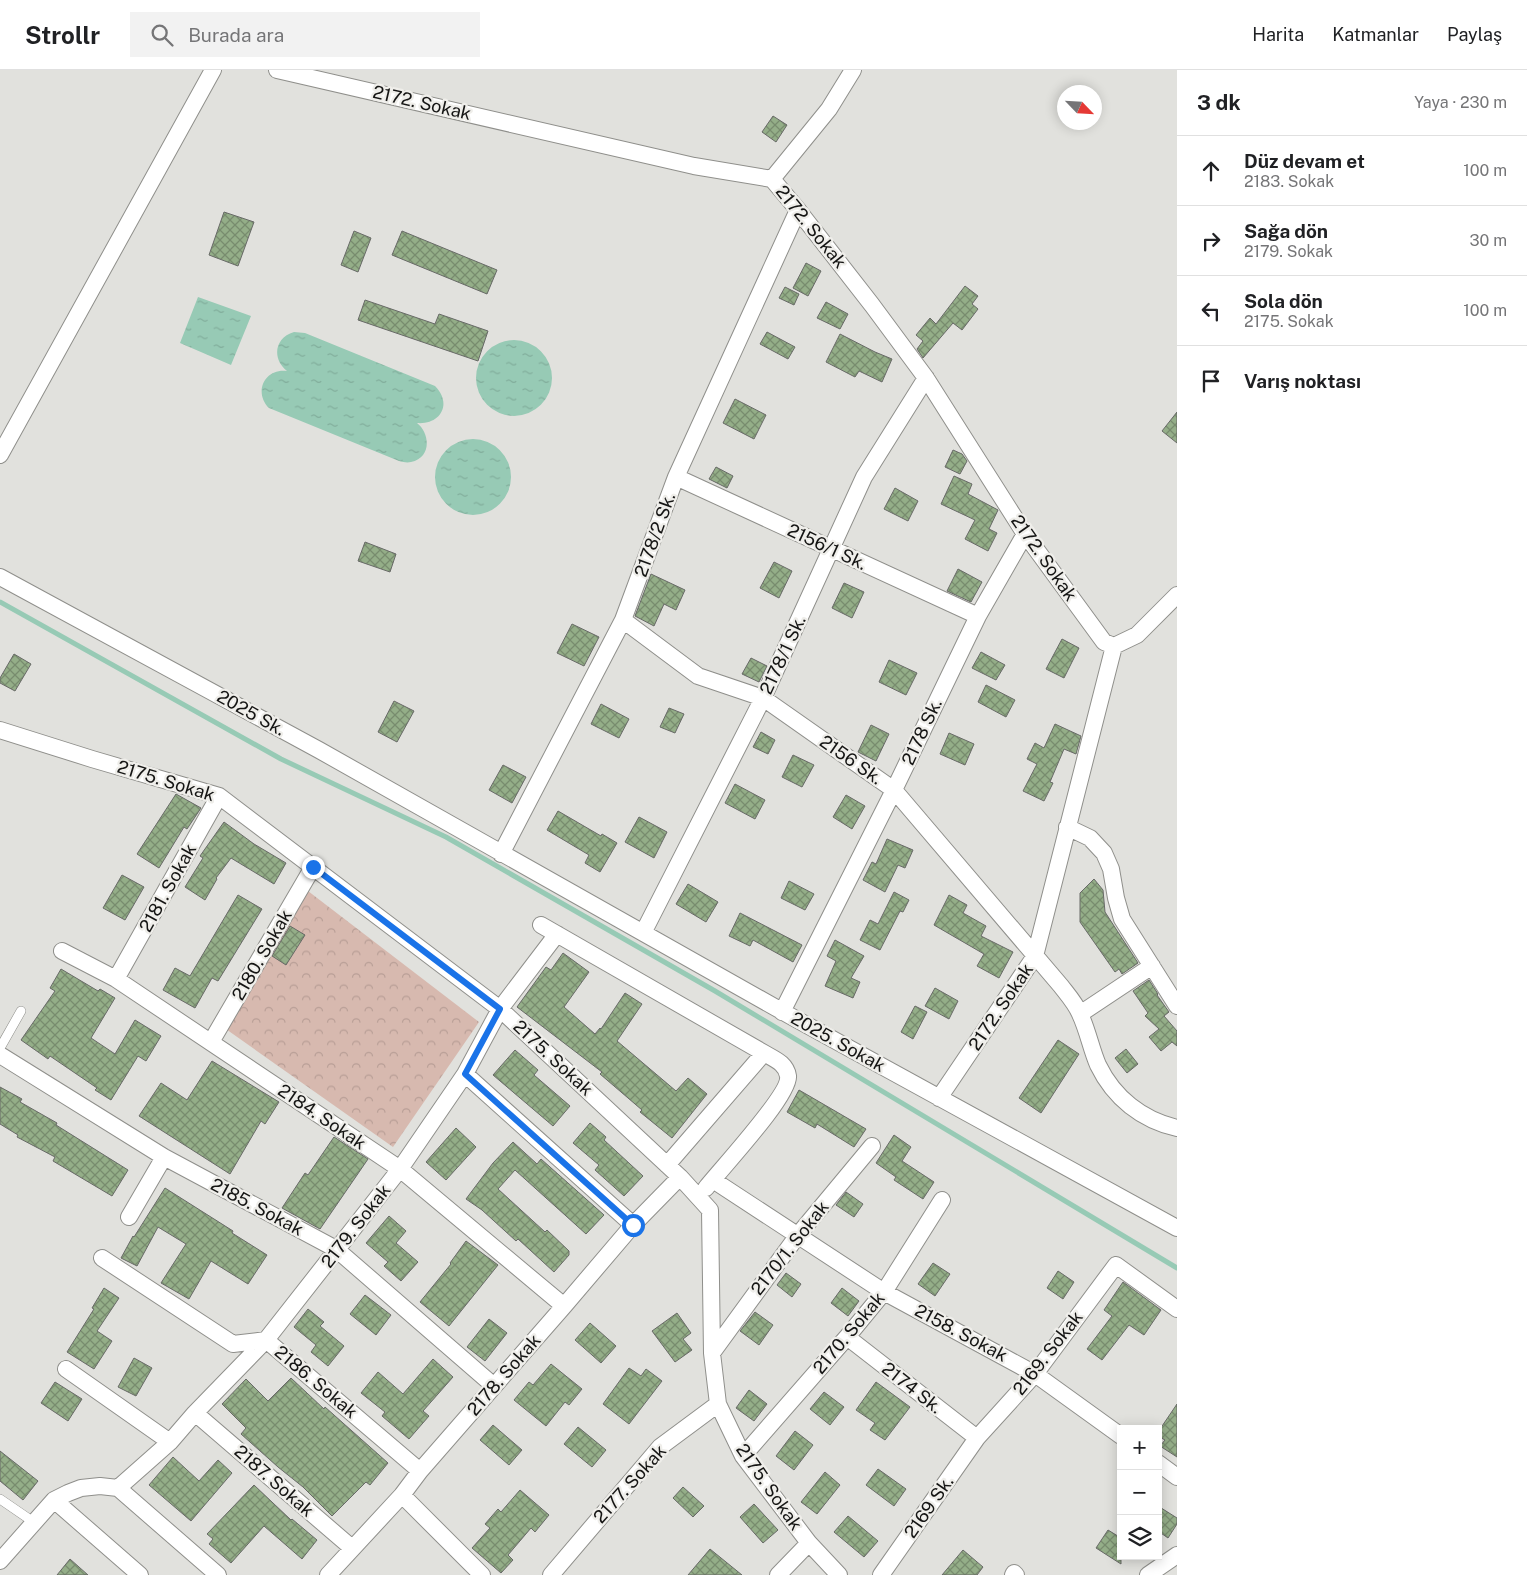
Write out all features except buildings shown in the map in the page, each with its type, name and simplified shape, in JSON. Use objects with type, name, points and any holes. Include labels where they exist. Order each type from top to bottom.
[{"type":"street","points":[[0,455],[213,70]]},
{"type":"street","name":"2172. Sokak","points":[[277,70],[684,164],[772,179],[872,305],[926,378],[1025,534],[1109,644],[1035,956],[940,1098]]},
{"type":"street","points":[[772,179],[829,109],[854,70]]},
{"type":"street","name":"2178/2 Sk.","points":[[501,854],[623,620],[676,477],[798,210]]},
{"type":"street","name":"2178/1 Sk.","points":[[643,933],[763,698],[864,477],[926,378]]},
{"type":"street","name":"2156/1 Sk.","points":[[676,477],[978,616]]},
{"type":"street","name":"2178 Sk.","points":[[782,1012],[894,790],[978,616],[1025,534]]},
{"type":"street","name":"2025 Sk.","points":[[0,577],[319,750],[501,854]]},
{"type":"street","points":[[1109,644],[1137,635],[1177,595]]},
{"type":"street","name":"2156 Sk.","points":[[623,620],[698,676],[763,698],[894,790],[1061,986],[1080,1014],[1098,1064],[1108,1082],[1119,1096],[1148,1118],[1177,1128]]},
{"type":"street","name":"2175. Sokak","points":[[0,730],[92,760],[219,796],[500,1009],[680,1176],[710,1210],[712,1352],[718,1404],[742,1456],[809,1543],[839,1575]]},
{"type":"street","name":"2181. Sokak","points":[[116,980],[219,796]]},
{"type":"street","points":[[1067,827],[1090,838],[1104,853],[1111,869],[1122,919],[1177,1006]]},
{"type":"street","name":"2025. Sokak","points":[[501,854],[782,1012],[1175,1224]]},
{"type":"street","name":"2180. Sokak","points":[[210,1042],[313,867]]},
{"type":"street","points":[[541,925],[764,1052],[782,1063],[786,1068],[788,1084],[777,1101],[698,1198]]},
{"type":"street","name":"2179. Sokak","points":[[118,1488],[170,1442],[195,1413],[266,1340],[400,1169],[465,1074],[500,1009],[557,934]]},
{"type":"street","name":"2184. Sokak","points":[[62,950],[116,980],[400,1169],[564,1306]]},
{"type":"street","points":[[1080,1014],[1152,966]]},
{"type":"street","points":[[667,1165],[764,1052]]},
{"type":"street","name":"2185. Sokak","points":[[0,1055],[164,1157],[336,1250],[494,1386]]},
{"type":"street","points":[[465,1074],[633,1225]]},
{"type":"street","name":"2170/1. Sokak","points":[[712,1352],[798,1235],[872,1146]]},
{"type":"street","points":[[129,1217],[164,1157]]},
{"type":"street","name":"2178. Sokak","points":[[328,1575],[402,1495],[420,1471],[633,1225],[680,1176]]},
{"type":"street","name":"2158. Sokak","points":[[713,1180],[884,1292],[1035,1374],[1117,1433]]},
{"type":"street","name":"2170. Sokak","points":[[742,1456],[884,1292],[942,1200]]},
{"type":"street","name":"2186. Sokak","points":[[102,1258],[233,1344],[266,1340],[420,1471]]},
{"type":"street","name":"2169. Sokak","points":[[977,1438],[1035,1374],[1116,1265],[1177,1309]]},
{"type":"street","name":"2174 Sk.","points":[[847,1337],[977,1438]]},
{"type":"street","points":[[66,1369],[170,1442]]},
{"type":"street","name":"2177. Sokak","points":[[552,1575],[660,1448],[718,1404]]},
{"type":"street","name":"2187. Sokak","points":[[195,1413],[352,1548]]},
{"type":"street","name":"2169 Sk.","points":[[881,1575],[977,1438]]},
{"type":"street","points":[[1162,1467],[1177,1477]]},
{"type":"street","points":[[0,1561],[54,1500],[81,1488],[100,1486],[118,1488],[218,1575]]},
{"type":"street","points":[[402,1495],[482,1575]]},
{"type":"street","points":[[54,1500],[140,1575]]},
{"type":"street","points":[[778,1575],[809,1543]]},
{"type":"street","points":[[1148,1575],[1176,1556]]},
{"type":"lane","points":[[0,1048],[21,1011]]},
{"type":"lane","points":[[0,1499],[34,1523]]},
{"type":"green space","points":[[308,891],[479,1022],[393,1147],[223,1027]]},
{"type":"water","points":[[198,297],[251,316],[231,365],[180,343]]},
{"type":"water","points":[[294,332],[305,333],[435,386],[443,400],[441,412],[432,421],[417,423],[421,427],[426,439],[426,451],[423,456],[411,462],[399,461],[269,408],[264,402],[262,388],[267,377],[279,371],[287,371],[279,361],[277,349],[282,339]]},
{"type":"water","points":[[522,340],[535,346],[546,357],[552,370],[550,393],[535,410],[522,416],[506,416],[493,410],[478,393],[476,370],[482,357],[499,342]]},
{"type":"water","points":[[481,439],[494,445],[505,456],[511,469],[509,492],[494,509],[481,515],[465,515],[452,509],[437,492],[435,469],[441,456],[458,441]]},
{"type":"waterway","points":[[0,602],[281,759],[446,837],[715,991],[1177,1268]]},
{"type":"route","points":[[313,867],[500,1009],[465,1074],[633,1225]]}]
